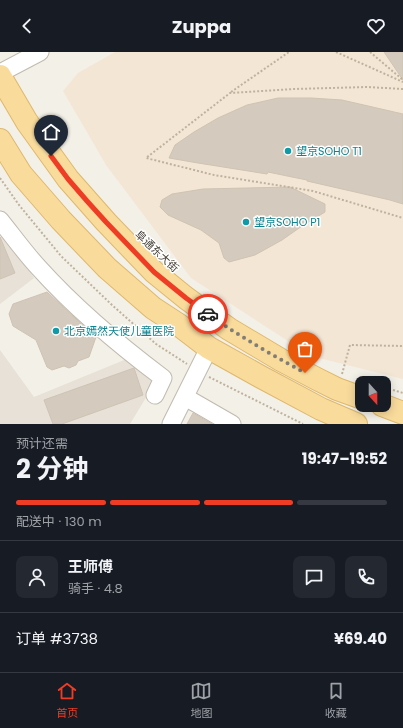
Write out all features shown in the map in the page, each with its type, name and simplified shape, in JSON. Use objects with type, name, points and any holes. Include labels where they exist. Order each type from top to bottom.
[{"type":"main road","name":"阜通东大街","points":[[0,74],[27,122],[68,179],[106,222],[154,272],[186,298],[229,329],[281,360],[317,379],[337,389],[355,395]]},
{"type":"main road","points":[[0,140],[21,174],[61,220],[107,268],[153,308],[179,325],[209,348],[321,409],[355,424],[359,412]]},
{"type":"street","points":[[0,74],[40,52]]},
{"type":"street","points":[[0,220],[39,268],[81,310],[137,358],[163,378],[155,395]]},
{"type":"street","points":[[171,424],[209,348]]},
{"type":"street","points":[[185,397],[232,424]]},
{"type":"path","points":[[289,52],[230,93],[146,158],[214,175],[313,191],[403,218]]},
{"type":"path","points":[[336,52],[397,80],[403,81]]},
{"type":"path","points":[[370,52],[403,81]]},
{"type":"path","points":[[230,93],[359,87],[403,89]]},
{"type":"path","points":[[336,372],[342,375],[350,345],[403,346]]},
{"type":"shaded area","points":[[115,52],[403,52],[403,379],[311,356],[191,278],[106,165],[63,91],[78,73]]},
{"type":"shaded area","points":[[6,235],[34,278],[0,304],[0,237]]},
{"type":"shaded area","points":[[0,350],[34,397],[129,358],[156,381],[130,424],[0,424]]},
{"type":"building","points":[[384,52],[403,52],[403,80]]},
{"type":"building","name":"望京SOHO T1","points":[[278,98],[342,100],[403,114],[403,204],[307,180],[268,172],[267,174],[169,158],[175,145],[218,118],[247,105]]},
{"type":"building","name":"望京SOHO P1","points":[[290,187],[325,204],[325,212],[282,240],[255,255],[229,262],[224,258],[219,243],[201,230],[168,215],[160,207],[162,200],[172,194],[203,189]]},
{"type":"building","points":[[0,237],[15,273],[0,279]]},
{"type":"building","name":"北京嫣然天使儿童医院","points":[[47,292],[96,337],[89,357],[78,361],[76,365],[69,368],[64,366],[52,370],[47,367],[36,340],[13,326],[9,314],[13,304]]},
{"type":"building","points":[[134,368],[143,395],[62,424],[53,424],[44,400]]},
{"type":"building","points":[[193,413],[212,424],[187,424]]},
{"type":"way so far","points":[[208,314],[229,329],[305,373]]},
{"type":"place","name":"望京SOHO T1","points":[[288,151]]},
{"type":"place","name":"望京SOHO P1","points":[[246,222]]},
{"type":"place","name":"北京嫣然天使儿童医院","points":[[56,331]]},
{"type":"route","points":[[51,156],[87,201],[154,272],[208,314]]}]
